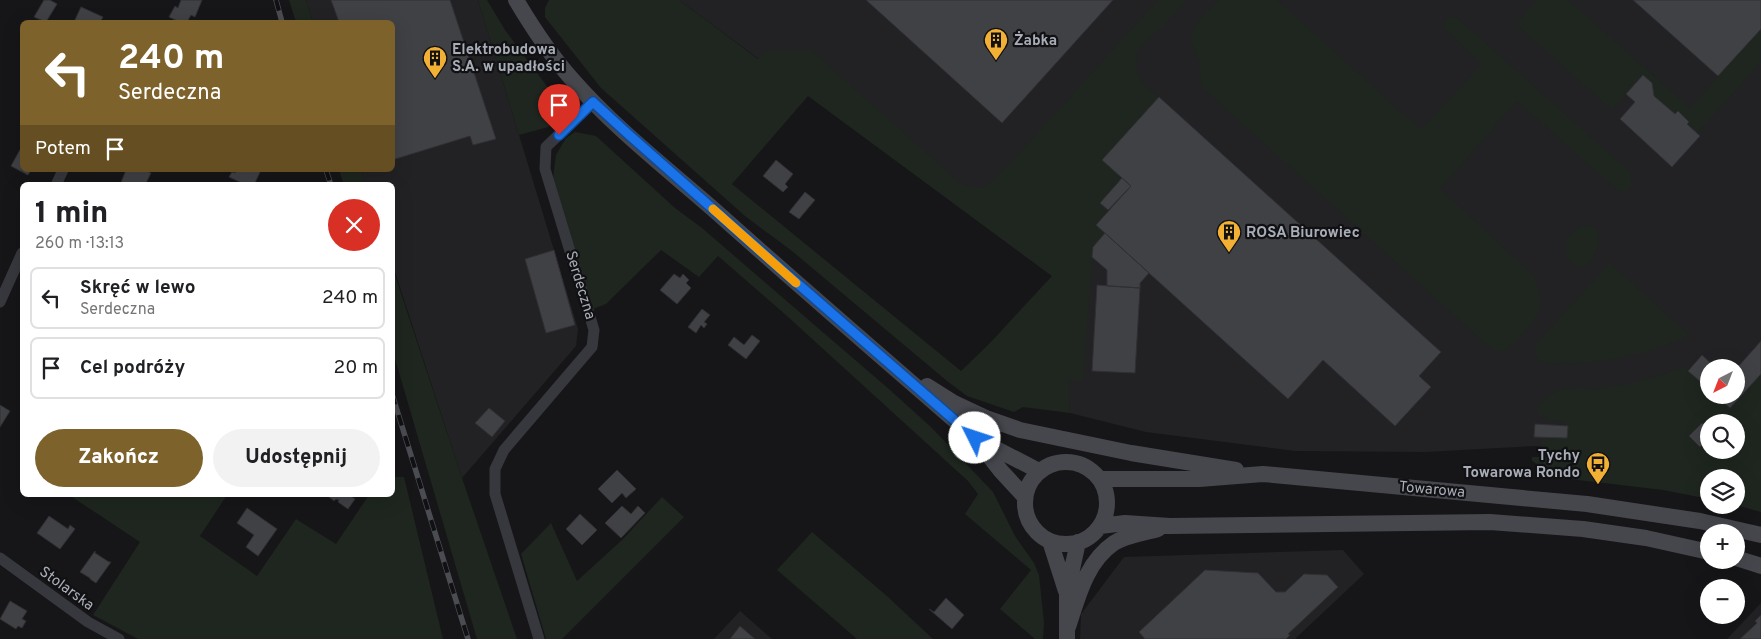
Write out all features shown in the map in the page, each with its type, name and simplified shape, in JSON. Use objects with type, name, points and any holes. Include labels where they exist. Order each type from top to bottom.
[{"type":"street","points":[[516,0],[537,35],[570,77],[593,102],[975,438],[1025,497]]},
{"type":"street","name":"Serdeczna","points":[[539,639],[495,494],[495,469],[504,450],[592,347],[594,330],[545,169],[546,147],[593,102]]},
{"type":"street","points":[[0,302],[20,257]]},
{"type":"street","points":[[887,362],[954,403],[986,418],[1020,430],[1131,453],[1263,474]]},
{"type":"street","points":[[975,438],[1039,471]]},
{"type":"street","points":[[1060,461],[1071,461],[1087,468],[1100,479],[1105,488],[1107,507],[1100,526],[1094,533],[1078,542],[1059,544],[1040,535],[1030,523],[1025,508],[1025,497],[1032,478],[1048,465],[1060,461]]},
{"type":"street","name":"Towarowa","points":[[1100,479],[1199,479],[1263,474],[1587,504],[1681,518],[1761,535]]},
{"type":"street","name":"Towarowa","points":[[1100,526],[1125,522],[1170,526],[1490,522],[1584,529],[1646,538],[1700,550]]},
{"type":"street","points":[[1068,633],[1085,578],[1098,558],[1114,543],[1170,526]]},
{"type":"street","points":[[1050,541],[1067,592]]},
{"type":"street","points":[[1068,633],[1067,592],[1078,542]]},
{"type":"street","name":"Stolarska","points":[[0,558],[88,622],[119,639]]},
{"type":"street","points":[[1745,561],[1761,566]]},
{"type":"shaded area","points":[[289,0],[306,0],[312,20],[295,20]]},
{"type":"shaded area","points":[[306,0],[478,0],[578,329],[576,346],[462,478],[395,272],[395,182],[365,182],[362,172],[395,172],[395,20],[312,20]]},
{"type":"shaded area","points":[[478,0],[487,0],[505,30],[555,97],[560,115],[548,127],[519,135]]},
{"type":"shaded area","points":[[549,0],[679,0],[758,59],[765,51],[811,50],[961,184],[975,188],[990,183],[1004,170],[1158,0],[1187,0],[1138,50],[1137,71],[1142,84],[1159,97],[1102,160],[1122,178],[1100,203],[1108,210],[1096,225],[1105,233],[1093,247],[1083,380],[1068,381],[1070,413],[1023,407],[1014,412],[967,396],[947,381],[792,251],[745,216],[601,88],[545,17],[545,8]],"holes":[[[808,96],[1052,276],[989,344],[961,371],[732,184]]]},
{"type":"shaded area","points":[[679,0],[1761,0],[1761,485],[1745,480],[1745,469],[1706,469],[1689,464],[1534,446],[1425,452],[1295,451],[1146,432],[1070,413],[1052,276]]},
{"type":"shaded area","points":[[1219,0],[1277,0],[1421,130],[1482,64],[1444,28],[1447,18],[1455,16],[1630,172],[1631,185],[1627,190],[1620,192],[1517,101],[1440,189],[1534,276],[1540,299],[1538,312],[1530,325],[1510,347],[1504,351],[1495,350],[1485,343],[1203,88],[1199,61],[1192,42],[1192,36],[1196,25]]},
{"type":"shaded area","points":[[1537,0],[1568,0],[1690,108],[1761,29],[1761,62],[1697,133],[1687,124],[1689,122],[1678,111],[1675,114],[1654,96],[1652,83],[1643,75],[1612,110],[1516,24]]},
{"type":"shaded area","points":[[575,132],[596,136],[675,208],[702,228],[890,390],[931,427],[993,492],[1015,536],[1034,563],[1039,575],[1044,623],[1043,639],[1035,639],[1000,609],[1031,570],[965,514],[978,494],[968,481],[787,316],[718,256],[699,277],[661,250],[606,304],[593,309],[553,178],[556,155],[566,138]]},
{"type":"shaded area","points":[[340,172],[362,172],[365,182],[343,182]]},
{"type":"shaded area","points":[[1585,225],[1593,228],[1599,239],[1591,259],[1581,268],[1569,258],[1566,252],[1566,245],[1572,233]]},
{"type":"shaded area","points":[[1610,263],[1689,335],[1658,348],[1637,354],[1592,362],[1571,364],[1538,360],[1534,351],[1537,343]]},
{"type":"shaded area","points":[[395,275],[517,639],[477,639],[395,359]]},
{"type":"shaded area","points":[[1685,367],[1700,381],[1700,404],[1725,404],[1730,408],[1734,404],[1745,404],[1745,392],[1761,374],[1761,512],[1745,508],[1745,469],[1700,469],[1700,497],[1663,490],[1561,478],[1532,461],[1532,457],[1543,457],[1543,437],[1567,438],[1568,426],[1565,426],[1566,422],[1546,420],[1546,414],[1538,414],[1537,409],[1550,395],[1566,389],[1603,388],[1644,380]]},
{"type":"shaded area","points":[[395,477],[404,477],[443,639],[138,639],[93,615],[140,542],[72,497],[226,497],[200,536],[257,576],[296,519],[336,544],[368,497],[395,497]]},
{"type":"shaded area","points":[[662,497],[684,517],[562,639],[546,639],[521,554],[551,523],[577,581],[622,540]]},
{"type":"shaded area","points":[[812,532],[888,597],[933,639],[857,639],[777,570]]},
{"type":"shaded area","points":[[1343,550],[1364,574],[1295,639],[1080,639],[1081,614],[1124,557]]},
{"type":"shaded area","points":[[1761,603],[1761,639],[1727,639],[1741,624],[1745,624],[1745,620]]},
{"type":"shaded area","points":[[740,611],[772,639],[714,639]]},
{"type":"building","points":[[44,0],[50,0],[57,4],[47,20],[34,17]]},
{"type":"building","points":[[181,0],[202,0],[195,17],[191,15],[188,20],[176,20],[169,17],[175,6],[178,8]]},
{"type":"building","name":"Elektrobudowa S.A. w upadłości","points":[[331,0],[450,0],[496,139],[473,145],[470,136],[395,159],[395,20],[338,20]]},
{"type":"building","name":"Żabka","points":[[866,0],[1113,0],[1002,123]]},
{"type":"building","points":[[1633,0],[1761,0],[1761,29],[1718,76]]},
{"type":"building","points":[[81,7],[103,17],[101,20],[75,20]]},
{"type":"building","points":[[1643,75],[1652,83],[1654,96],[1675,114],[1678,111],[1689,122],[1687,124],[1700,136],[1672,167],[1620,119],[1635,102],[1626,94]]},
{"type":"building","name":"ROSA Biurowiec","points":[[1159,97],[1441,352],[1419,376],[1431,387],[1395,426],[1323,360],[1288,399],[1096,225],[1131,186],[1102,160]]},
{"type":"building","points":[[20,150],[20,171],[11,166]]},
{"type":"building","points":[[776,160],[793,174],[785,184],[788,187],[783,192],[763,176]]},
{"type":"building","points":[[125,172],[151,173],[146,182],[121,182]]},
{"type":"building","points":[[232,172],[260,172],[255,182],[240,182],[229,177]]},
{"type":"building","points":[[1122,178],[1131,186],[1108,210],[1100,203]]},
{"type":"building","points":[[805,192],[815,200],[799,219],[789,212]]},
{"type":"building","points":[[1105,233],[1149,273],[1140,283],[1140,288],[1107,286],[1107,270],[1092,257],[1093,247]]},
{"type":"building","points":[[554,250],[575,325],[546,333],[525,259]]},
{"type":"building","points":[[674,274],[680,278],[683,274],[689,280],[686,283],[691,288],[677,304],[660,290]]},
{"type":"building","points":[[1097,285],[1140,288],[1135,373],[1092,371]]},
{"type":"building","points":[[702,309],[710,315],[704,322],[707,324],[704,328],[701,325],[696,333],[688,327]]},
{"type":"building","points":[[752,335],[760,341],[746,359],[728,345],[734,337],[744,345]]},
{"type":"building","points":[[1761,341],[1761,374],[1745,392],[1745,359]]},
{"type":"building","points":[[1702,355],[1706,359],[1700,359],[1700,381],[1688,371]]},
{"type":"building","points":[[1725,404],[1734,404],[1730,408]]},
{"type":"building","points":[[0,405],[10,411],[0,427]]},
{"type":"building","points":[[489,408],[505,421],[492,437],[475,423]]},
{"type":"building","points":[[1535,424],[1568,426],[1567,438],[1534,437]]},
{"type":"building","points":[[1700,425],[1700,447],[1689,436]]},
{"type":"building","points":[[617,470],[636,489],[626,498],[622,493],[612,503],[598,489]]},
{"type":"building","points":[[329,497],[352,497],[355,499],[348,509],[338,502],[339,500],[336,499],[334,501]]},
{"type":"building","points":[[622,506],[631,514],[638,506],[645,513],[621,538],[605,523]]},
{"type":"building","points":[[247,508],[277,529],[258,556],[246,547],[254,535],[237,523]]},
{"type":"building","points":[[580,514],[597,530],[582,545],[566,529]]},
{"type":"building","points":[[49,516],[68,529],[70,525],[75,529],[60,549],[37,533]]},
{"type":"building","points":[[95,551],[95,553],[111,562],[96,583],[80,572]]},
{"type":"building","points":[[1205,570],[1258,573],[1276,592],[1285,592],[1304,574],[1327,575],[1338,587],[1288,634],[1290,635],[1286,639],[1145,639],[1139,632]]},
{"type":"building","points":[[946,598],[964,615],[952,629],[929,609],[934,612]]},
{"type":"building","points":[[10,601],[27,611],[22,619],[26,621],[22,628],[18,626],[16,629],[0,619]]},
{"type":"building","points":[[1761,615],[1761,639],[1740,639],[1757,623],[1755,621]]},
{"type":"building","points":[[740,626],[755,639],[730,639]]},
{"type":"railway","points":[[276,0],[281,20]]},
{"type":"railway","points":[[327,172],[330,182]]},
{"type":"railway","points":[[395,404],[468,639]]},
{"type":"slow traffic","points":[[713,209],[796,283]]},
{"type":"place","name":"Żabka","points":[[996,61]]},
{"type":"place","name":"Elektrobudowa S.A. w upadłości","points":[[435,79]]},
{"type":"place","name":"ROSA Biurowiec","points":[[1229,253]]},
{"type":"place","name":"Tychy Towarowa Rondo","points":[[1598,485]]},
{"type":"route","points":[[559,135],[593,102],[975,438]]}]
